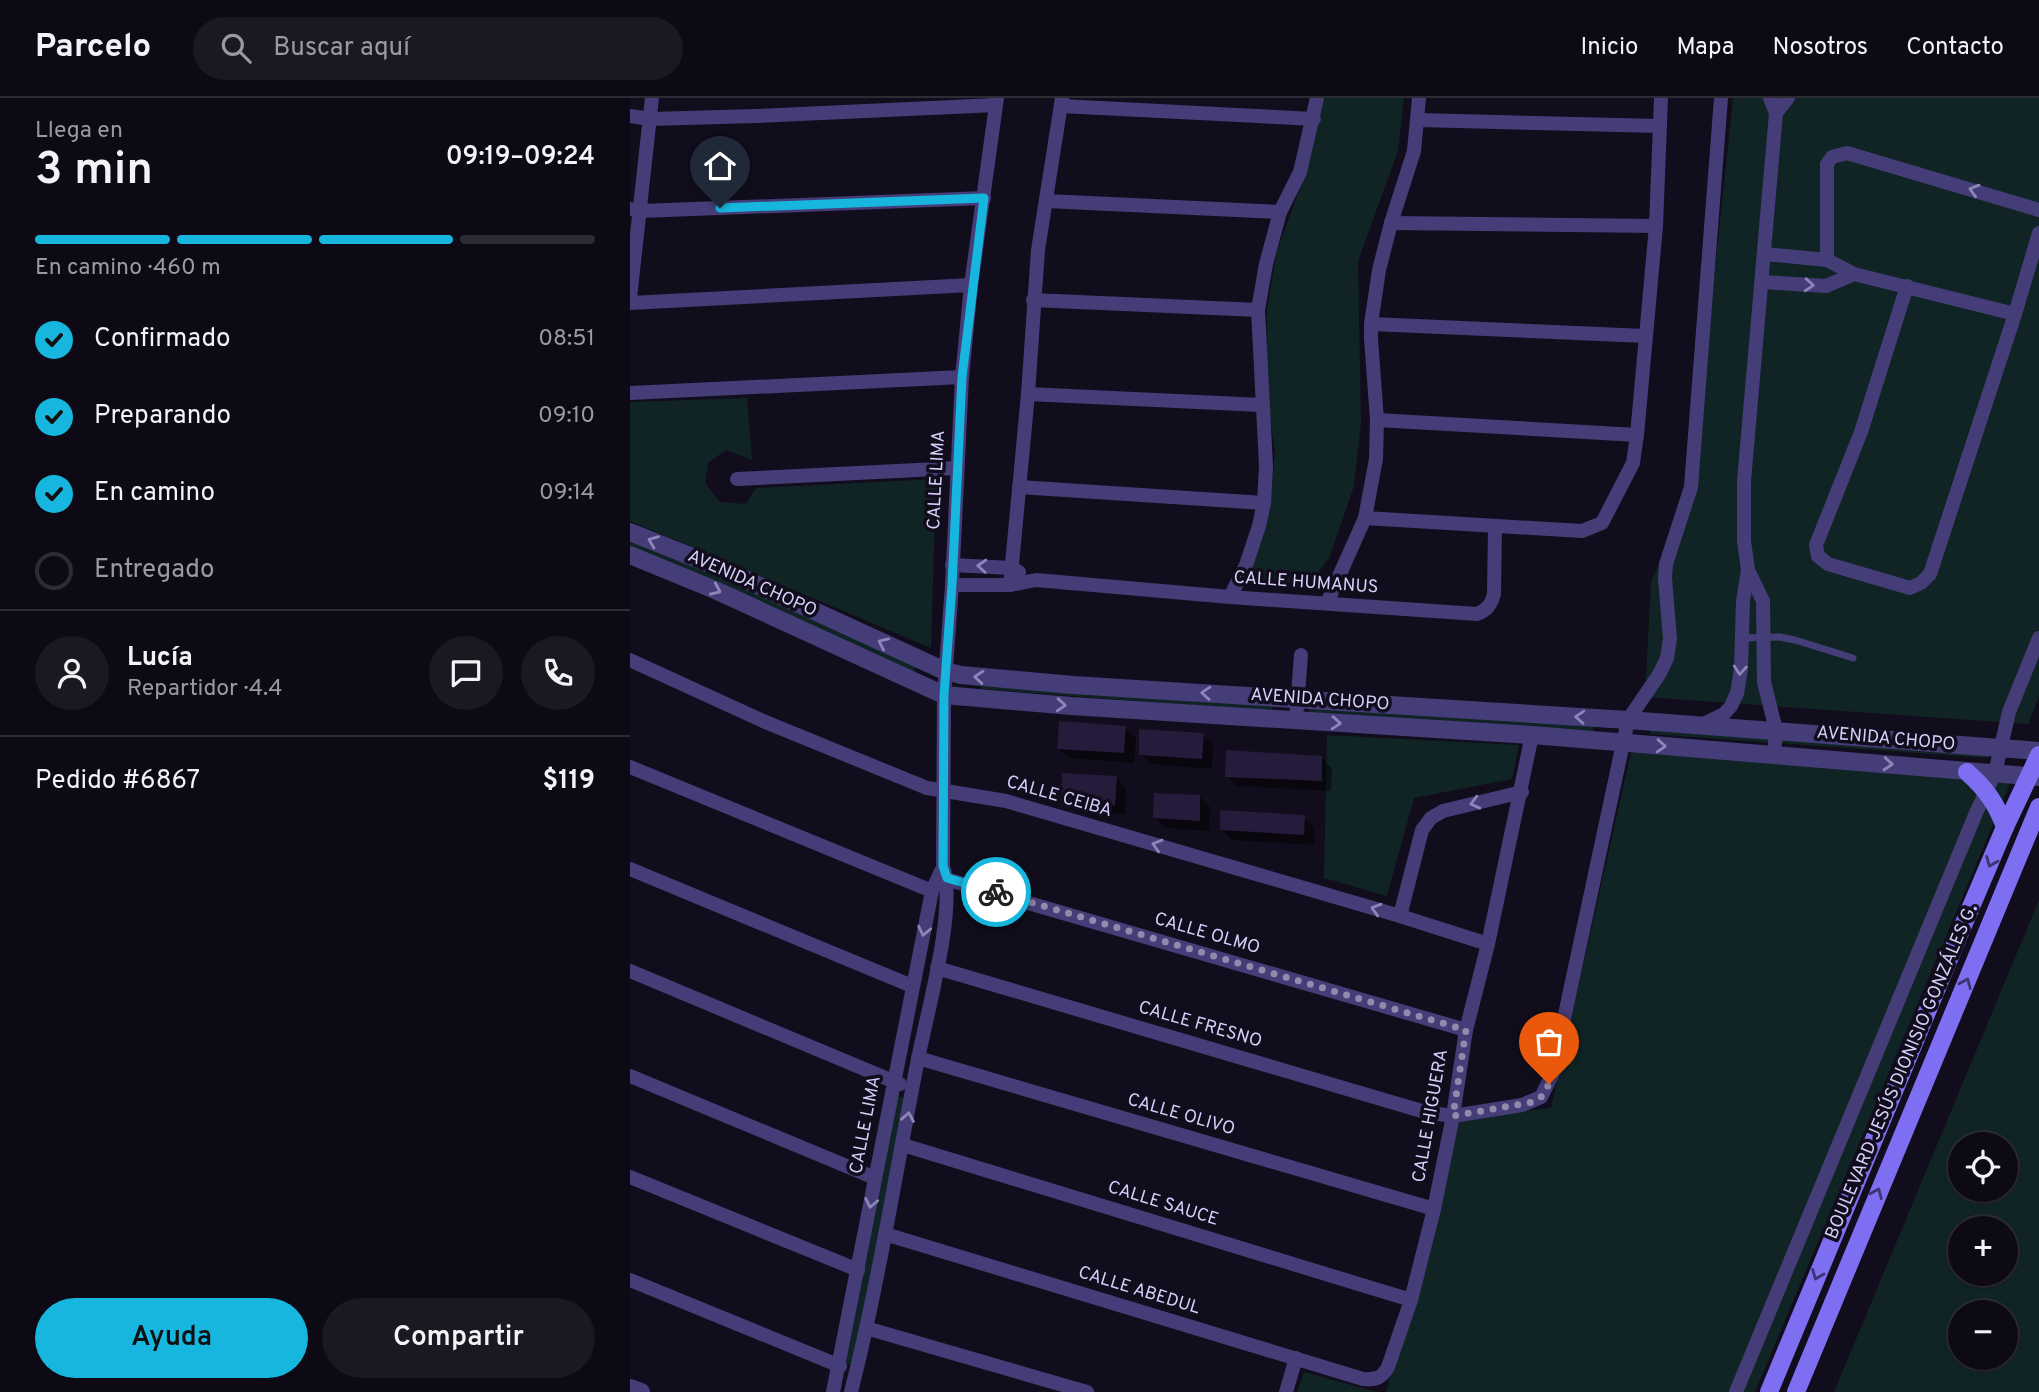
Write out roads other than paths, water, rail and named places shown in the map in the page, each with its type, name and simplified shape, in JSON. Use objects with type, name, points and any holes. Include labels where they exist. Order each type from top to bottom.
[{"type":"main road","name":"BOULEVARD JESÚS DIONISIO GONZÁLES G.","points":[[1769,1392],[2005,827],[2035,776],[2039,753]]},
{"type":"main road","points":[[1967,772],[1987,790],[1998,806],[2005,827]]},
{"type":"main road","name":"BOULEVARD JESÚS DIONISIO GONZÁLES G.","points":[[1796,1392],[2033,830],[2039,807]]},
{"type":"street","points":[[652,98],[636,210],[630,300],[971,285]]},
{"type":"street","points":[[1230,597],[1245,565],[1264,503],[1266,467],[1258,310],[1266,264],[1280,212],[1300,172],[1317,98]]},
{"type":"street","points":[[1326,603],[1365,518],[1376,458],[1377,420],[1371,324],[1379,270],[1414,151],[1419,98]]},
{"type":"street","points":[[1365,518],[1582,531],[1602,523],[1633,463],[1637,435],[1656,226],[1661,98]]},
{"type":"street","points":[[1628,720],[1660,673],[1667,658],[1670,639],[1666,564],[1691,487],[1721,98]]},
{"type":"street","points":[[1770,98],[1776,113],[1744,481],[1744,541],[1748,570],[1763,601],[1764,682],[1776,730],[1774,753]]},
{"type":"street","points":[[1776,113],[1788,98]]},
{"type":"street","points":[[630,116],[650,119],[996,102]]},
{"type":"street","name":"CALLE LIMA","points":[[851,1392],[903,1145],[937,968],[946,906],[942,874],[944,695],[962,377],[971,285],[996,102]]},
{"type":"street","points":[[1010,585],[1028,394],[1033,300],[1062,102],[1314,119]]},
{"type":"street","points":[[1418,120],[1660,127]]},
{"type":"street","points":[[1827,260],[1828,163],[1832,157],[1847,153],[2039,209]]},
{"type":"street","points":[[636,210],[984,198]]},
{"type":"street","points":[[1046,201],[1280,212]]},
{"type":"street","points":[[1391,223],[1656,226]]},
{"type":"street","points":[[1907,286],[1861,432],[1816,545],[1818,556],[1828,564],[1910,588],[1921,583],[1930,574],[2039,233]]},
{"type":"street","points":[[1764,254],[1827,260],[1854,274],[2015,314]]},
{"type":"street","points":[[1762,282],[1826,286],[1854,274]]},
{"type":"street","points":[[1033,300],[1258,310]]},
{"type":"street","points":[[1371,324],[1646,336]]},
{"type":"street","points":[[630,393],[962,377]]},
{"type":"street","points":[[1028,394],[1261,405]]},
{"type":"street","points":[[1377,420],[1637,435]]},
{"type":"street","points":[[737,479],[957,468]]},
{"type":"street","points":[[1019,487],[1264,503]]},
{"type":"street","name":"CALLE HUMANUS","points":[[952,585],[1010,585],[1036,580],[1477,614],[1492,604],[1495,526]]},
{"type":"street","name":"AVENIDA CHOPO","points":[[630,531],[725,570],[945,671],[961,675],[1073,685],[1776,730],[2039,753]]},
{"type":"street","name":"AVENIDA CHOPO","points":[[630,555],[715,590],[944,695],[1071,706],[1532,735],[2035,776]]},
{"type":"street","name":"CALLE HUMANUS","points":[[952,565],[1012,568],[1036,580]]},
{"type":"street","points":[[1701,725],[1724,714],[1737,693],[1741,669],[1742,601],[1748,570]]},
{"type":"street","points":[[1736,1392],[1995,774],[2009,712],[2039,638]]},
{"type":"street","points":[[1296,720],[1301,655]]},
{"type":"street","name":"CALLE CEIBA","points":[[630,660],[763,721],[920,785],[1006,801],[1488,944]]},
{"type":"street","name":"CALLE FRESNO","points":[[937,968],[1425,1112],[1453,1116],[1533,1102],[1541,1097],[1549,1084],[1628,720]]},
{"type":"street","name":"CALLE HIGUERA","points":[[1382,1376],[1388,1367],[1411,1300],[1434,1209],[1453,1116],[1466,1030],[1488,944],[1532,735]]},
{"type":"street","points":[[630,767],[932,891]]},
{"type":"street","points":[[1400,916],[1422,830],[1431,818],[1443,811],[1522,792]]},
{"type":"street","points":[[630,869],[912,986]]},
{"type":"street","name":"CALLE LIMA","points":[[833,1392],[912,986],[932,891],[942,874]]},
{"type":"street","name":"CALLE OLMO","points":[[942,874],[1466,1030]]},
{"type":"street","points":[[630,971],[893,1082],[913,1087]]},
{"type":"street","name":"CALLE OLIVO","points":[[918,1058],[1434,1209]]},
{"type":"street","points":[[630,1076],[875,1178]]},
{"type":"street","name":"CALLE SAUCE","points":[[903,1145],[1411,1300]]},
{"type":"street","points":[[630,1177],[858,1269]]},
{"type":"street","name":"CALLE ABEDUL","points":[[885,1234],[1363,1379],[1378,1379],[1382,1376]]},
{"type":"street","points":[[630,1280],[840,1366]]},
{"type":"street","points":[[866,1328],[1087,1392]]},
{"type":"street","points":[[1286,1392],[1296,1358]]},
{"type":"street","points":[[630,1388],[641,1392]]},
{"type":"lane","points":[[1742,638],[1795,640],[1853,658]]}]
